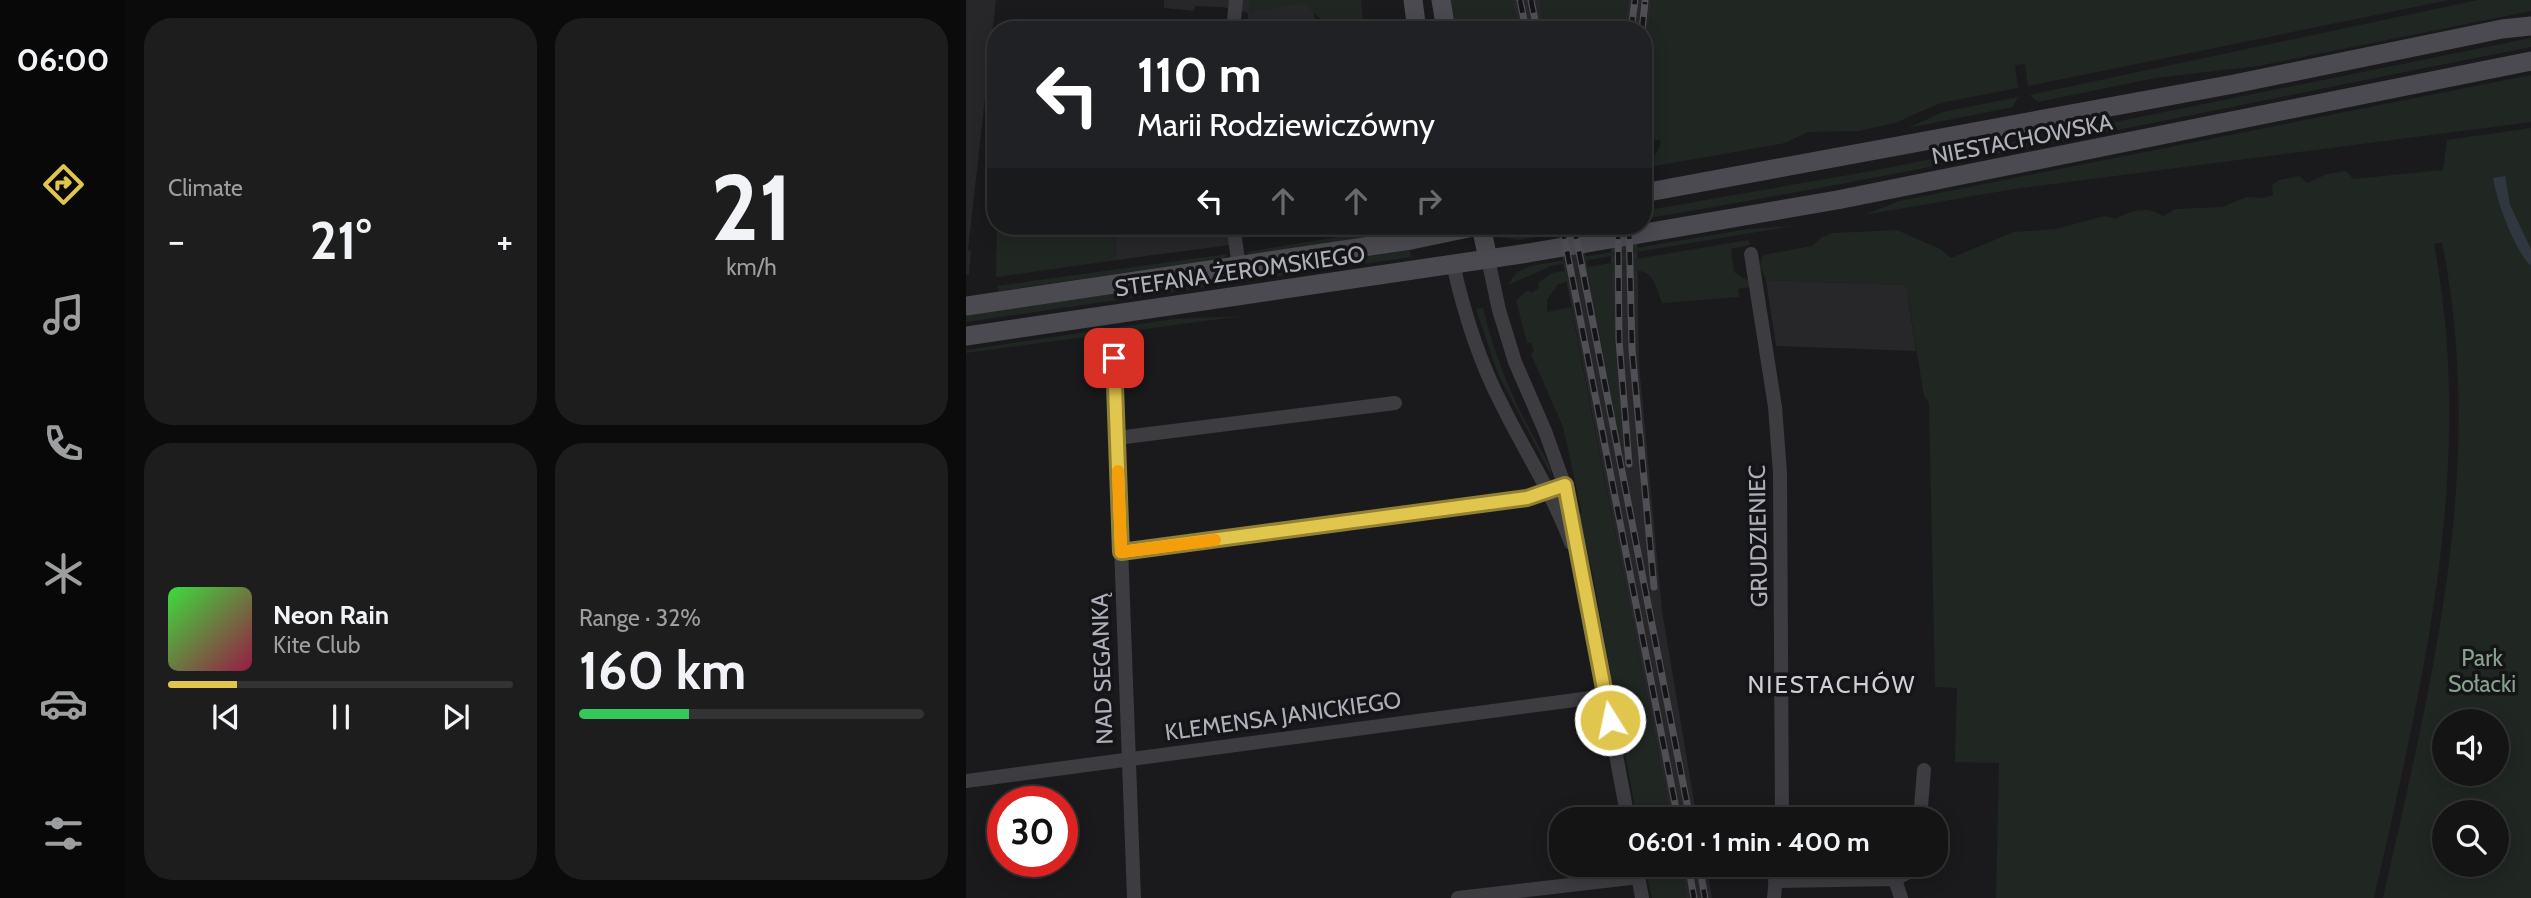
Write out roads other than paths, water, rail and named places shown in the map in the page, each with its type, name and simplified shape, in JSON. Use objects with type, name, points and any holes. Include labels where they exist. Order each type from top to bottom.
[{"type":"main road","points":[[1413,0],[1416,21]]},
{"type":"main road","points":[[1441,0],[1444,21]]},
{"type":"main road","points":[[2502,29],[2531,19]]},
{"type":"main road","name":"NIESTACHOWSKA","points":[[1652,191],[2234,84],[2502,29],[2531,26]]},
{"type":"main road","name":"NIESTACHOWSKA","points":[[1652,232],[1850,198],[2531,61]]},
{"type":"main road","name":"STEFANA ŻEROMSKIEGO","points":[[966,306],[1410,240],[1426,235]]},
{"type":"main road","points":[[1447,235],[1453,264]]},
{"type":"main road","points":[[1482,235],[1488,259]]},
{"type":"main road","name":"NIESTACHOWSKA","points":[[1520,254],[1632,235]]},
{"type":"main road","name":"STEFANA ŻEROMSKIEGO","points":[[966,336],[1520,254]]},
{"type":"street","points":[[1234,21],[1236,0]]},
{"type":"street","points":[[1234,235],[1239,266]]},
{"type":"street","name":"GRUDZIENIEC","points":[[1751,254],[1775,407],[1780,473],[1782,807]]},
{"type":"street","points":[[1488,259],[1515,362],[1565,485],[1626,807]]},
{"type":"street","points":[[1453,264],[1485,369],[1502,407],[1550,492],[1583,574]]},
{"type":"street","name":"NAD SEGANKĄ","points":[[1114,358],[1134,898]]},
{"type":"street","points":[[1117,438],[1395,403]]},
{"type":"street","points":[[1121,552],[1527,498],[1565,485]]},
{"type":"street","name":"KLEMENSA JANICKIEGO","points":[[966,781],[1605,696]]},
{"type":"street","points":[[1921,807],[1924,770]]},
{"type":"street","points":[[1458,898],[1598,877]]},
{"type":"street","points":[[1639,877],[1642,898]]},
{"type":"street","points":[[1774,898],[1775,877]]},
{"type":"street","points":[[1775,881],[1899,877]]},
{"type":"street","points":[[1895,879],[1901,898]]},
{"type":"railway","points":[[1520,0],[1524,21]]},
{"type":"railway","points":[[1531,0],[1535,21]]},
{"type":"railway","points":[[1632,21],[1635,0]]},
{"type":"railway","points":[[1643,21],[1645,2]]},
{"type":"railway","points":[[1564,235],[1676,807]]},
{"type":"railway","points":[[1576,235],[1688,807]]},
{"type":"railway","points":[[1618,235],[1619,340],[1629,464]]},
{"type":"railway","points":[[1629,235],[1632,350],[1654,587]]},
{"type":"railway","points":[[1690,877],[1694,898]]},
{"type":"railway","points":[[1701,877],[1705,898]]},
{"type":"district","name":"NIESTACHÓW","points":[[1832,684]]},
{"type":"park label","name":"Park Sołacki","points":[[2482,671]]}]
